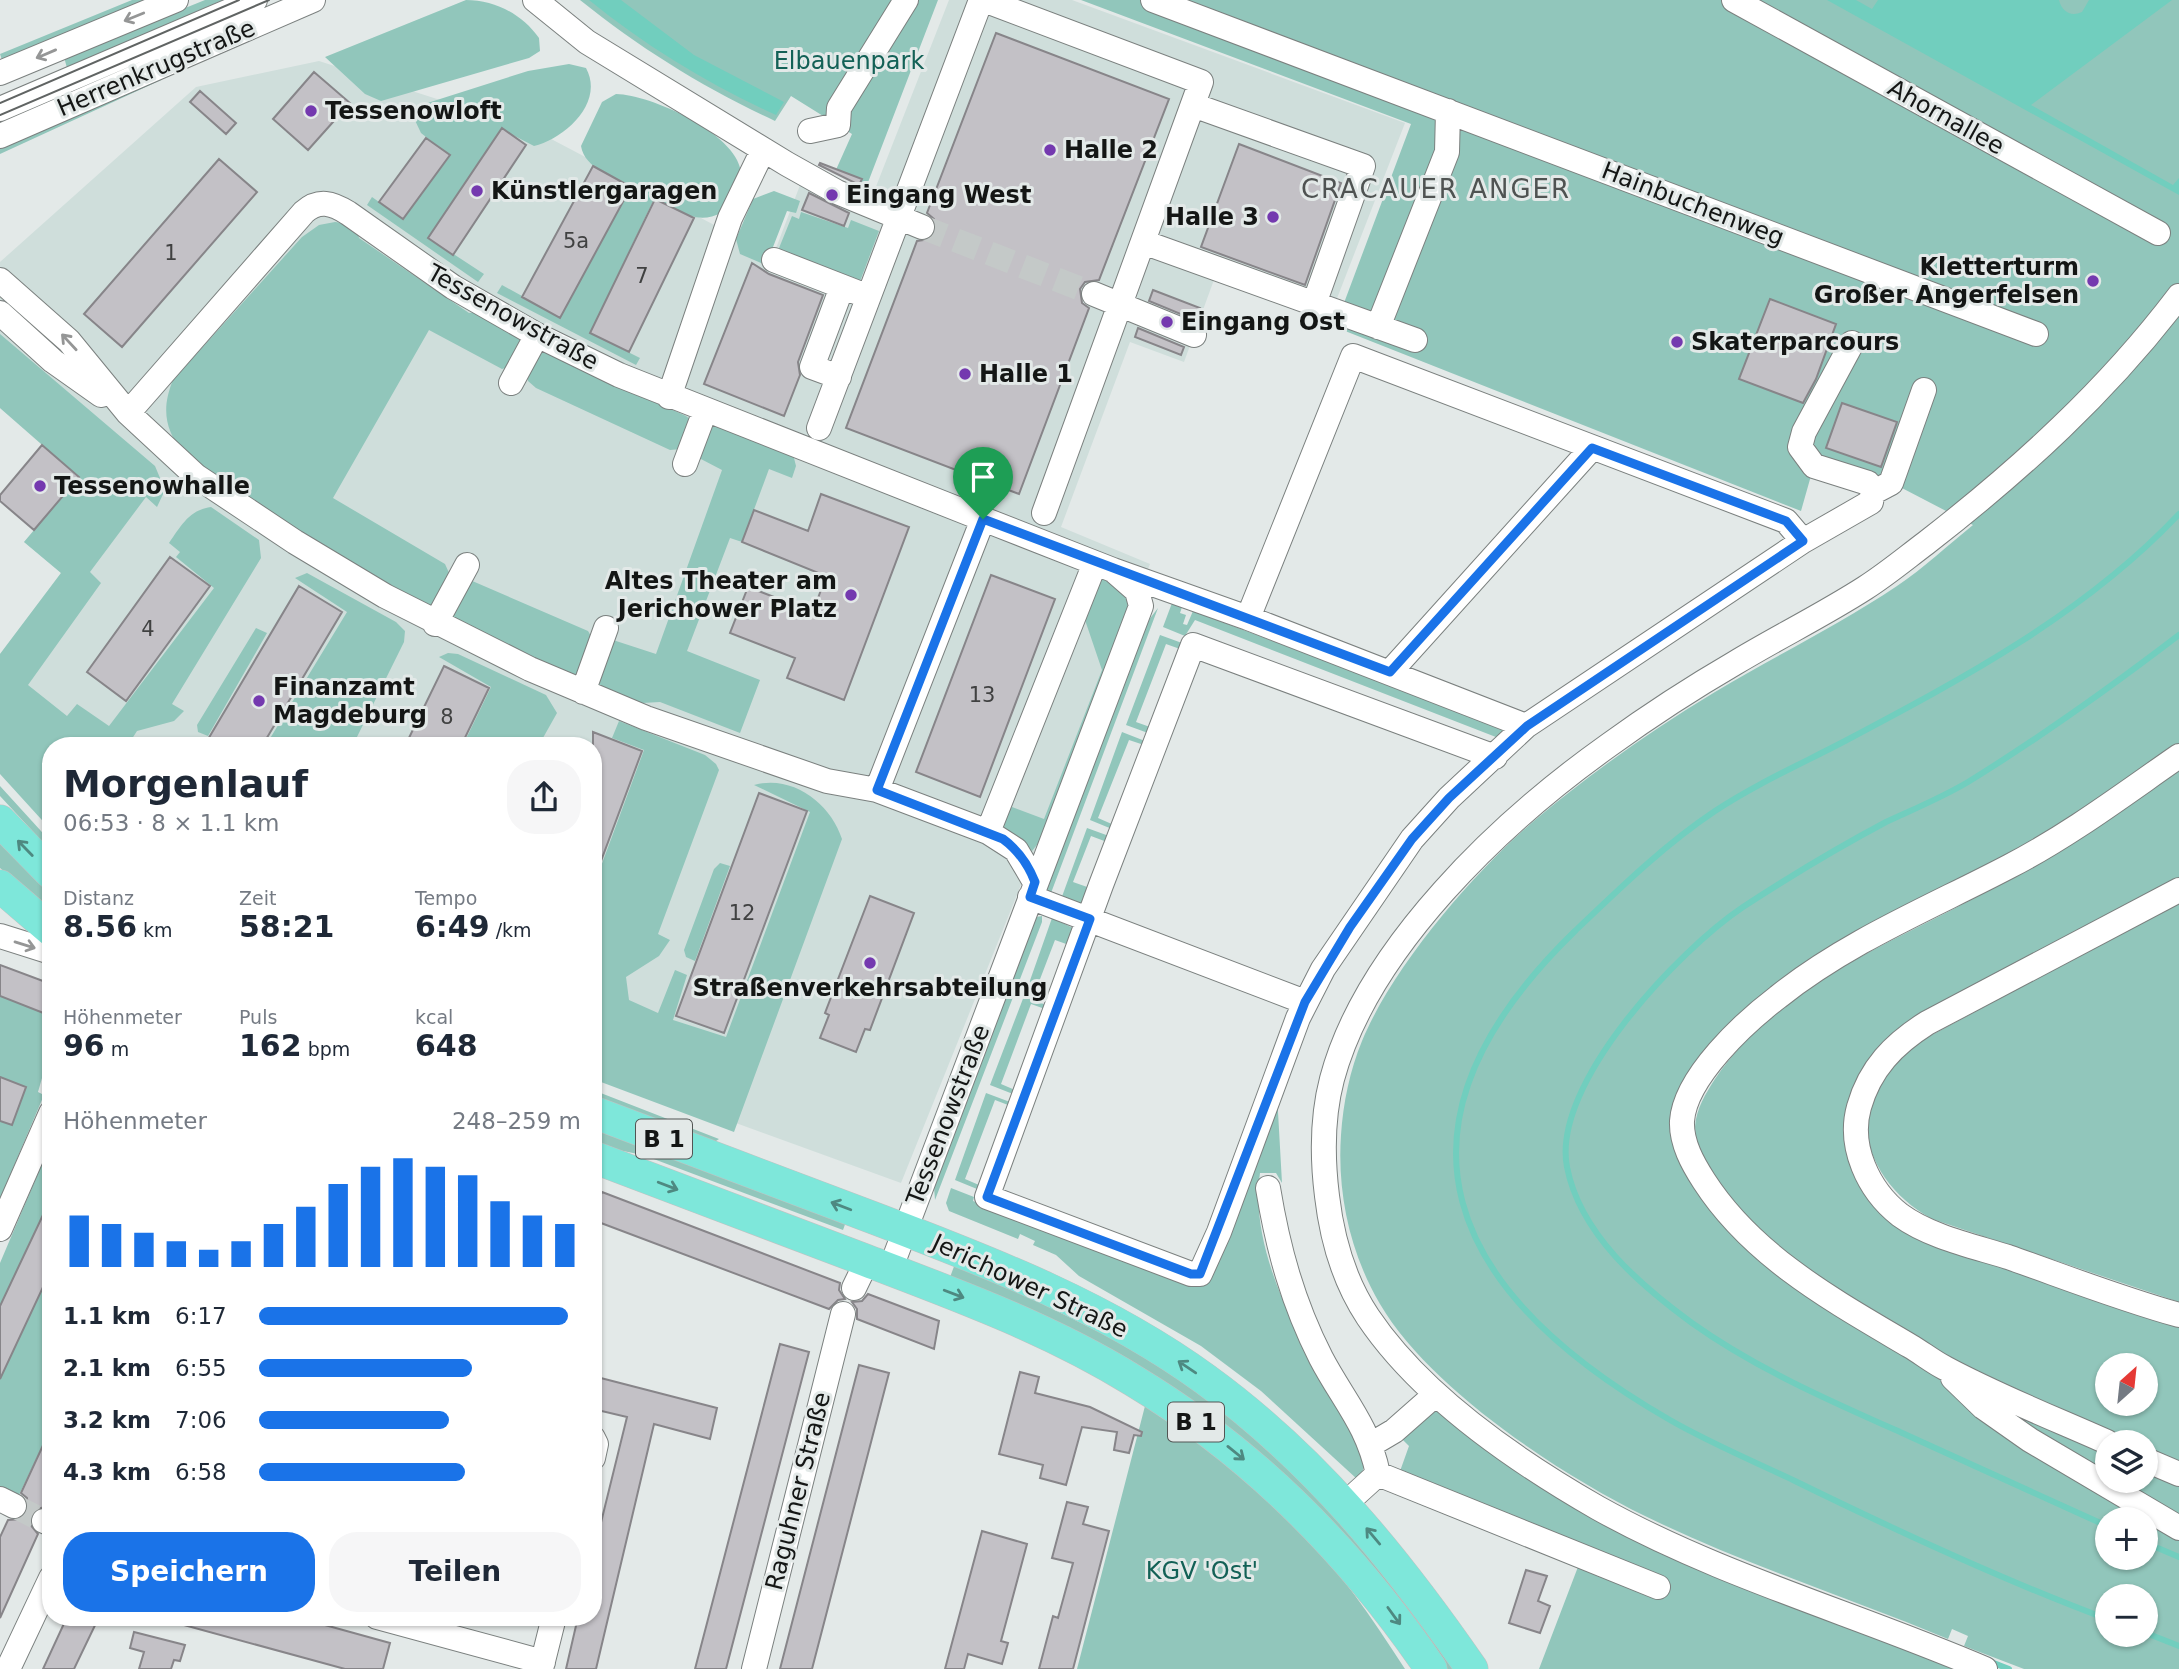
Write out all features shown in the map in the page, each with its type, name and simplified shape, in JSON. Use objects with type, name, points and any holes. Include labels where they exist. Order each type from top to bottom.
[{"type":"main road","points":[[0,821],[42,864]]},
{"type":"main road","points":[[0,886],[42,922]]},
{"type":"main road","name":"Jerichower Straße","points":[[602,1115],[905,1230],[1038,1284],[1104,1316],[1161,1350],[1255,1418],[1345,1504],[1403,1572],[1472,1669]]},
{"type":"main road","name":"Jerichower Straße","points":[[602,1161],[870,1273],[989,1308],[1066,1343],[1135,1381],[1204,1427],[1274,1485],[1319,1528],[1387,1606],[1431,1669]]},
{"type":"street","points":[[0,73],[176,0]]},
{"type":"street","points":[[0,109],[256,0]]},
{"type":"street","name":"Herrenkrugstraße","points":[[0,136],[313,0]]},
{"type":"street","points":[[535,0],[587,42],[763,150],[836,192],[912,222]]},
{"type":"street","points":[[788,164],[821,115],[839,108],[906,0]]},
{"type":"street","points":[[819,428],[870,297],[912,222],[983,0],[1201,82],[1044,513]]},
{"type":"street","name":"Hainbuchenweg","points":[[1153,0],[2036,334]]},
{"type":"street","name":"Ahornallee","points":[[1734,0],[2158,233]]},
{"type":"street","points":[[1193,105],[1363,166],[1314,304]]},
{"type":"street","points":[[1378,327],[1447,152],[1448,111]]},
{"type":"street","points":[[669,397],[730,218],[763,150]]},
{"type":"street","name":"Tessenowstraße","points":[[128,414],[304,212],[319,204],[332,204],[437,276],[537,335],[669,397],[1104,566],[1137,591],[1140,612],[1032,890],[905,1230],[870,1273]]},
{"type":"street","points":[[1143,242],[1415,340]]},
{"type":"street","points":[[774,260],[870,297]]},
{"type":"street","points":[[0,280],[69,341],[128,414]]},
{"type":"street","points":[[839,377],[812,366],[842,287]]},
{"type":"street","points":[[1094,294],[1194,335]]},
{"type":"street","points":[[1985,1669],[1741,1574],[1633,1527],[1536,1469],[1436,1394],[1392,1347],[1360,1303],[1342,1264],[1328,1207],[1323,1131],[1328,1097],[1347,1034],[1377,979],[1424,916],[1506,826],[1549,788],[1675,699],[1863,589],[1959,518],[2023,464],[2099,390],[2144,342],[2179,296]]},
{"type":"street","points":[[0,313],[53,361],[128,414],[196,477],[295,542],[435,624],[583,692],[747,755],[827,781],[877,790],[988,832],[1016,850],[1032,890],[1090,919],[1305,1002]]},
{"type":"street","points":[[511,383],[537,335]]},
{"type":"street","points":[[1852,343],[1804,432],[1800,447],[1814,466],[1864,481],[1874,492]]},
{"type":"street","points":[[1248,618],[1353,356],[1786,521],[1803,541]]},
{"type":"street","points":[[1495,757],[1193,645],[987,1197],[1191,1274],[1200,1274],[1305,1002],[1350,927],[1412,839],[1449,798],[1495,757],[1527,726],[1803,541],[1867,506],[1874,492],[1891,483],[1924,390]]},
{"type":"street","points":[[685,464],[705,411]]},
{"type":"street","points":[[1390,672],[1592,448]]},
{"type":"street","points":[[877,790],[983,519]]},
{"type":"street","points":[[435,624],[467,565]]},
{"type":"street","points":[[988,832],[1104,566],[1248,618],[1527,726]]},
{"type":"street","points":[[583,692],[606,628]]},
{"type":"street","points":[[2095,1437],[1943,1367],[1829,1297],[1741,1230],[1692,1160],[1683,1130],[1686,1106],[1699,1079],[1724,1047],[1778,996],[1862,941],[2037,850],[2179,756]]},
{"type":"street","points":[[2179,891],[1927,1023],[1899,1042],[1870,1079],[1857,1114],[1855,1135],[1860,1156],[1874,1188],[1909,1221],[1951,1238],[2179,1315]]},
{"type":"street","points":[[0,936],[42,949]]},
{"type":"street","points":[[0,1229],[42,1133]]},
{"type":"street","points":[[1269,1188],[1286,1275],[1302,1319],[1372,1444],[1378,1474]]},
{"type":"street","name":"Raguhner Straße","points":[[754,1669],[843,1314]]},
{"type":"street","points":[[1943,1367],[1972,1398],[2031,1440],[2179,1528]]},
{"type":"street","points":[[1372,1444],[1394,1431],[1436,1394]]},
{"type":"street","points":[[2158,1465],[2179,1474]]},
{"type":"street","points":[[1345,1504],[1378,1474]]},
{"type":"street","points":[[1378,1474],[1658,1587]]},
{"type":"street","points":[[8,1669],[42,1597]]},
{"type":"street","points":[[407,1626],[542,1666],[552,1626]]},
{"type":"shaded area","points":[[589,0],[621,0],[694,55],[784,102],[776,115],[726,91],[656,49]]},
{"type":"shaded area","points":[[949,0],[1072,0],[1405,123],[1329,319],[1215,277],[1184,362],[1130,342],[1061,527],[1150,564],[901,1183],[602,1074],[602,737],[46,737],[0,654],[61,573],[24,542],[34,530],[0,501],[0,495],[42,445],[0,408],[0,262],[196,87],[319,61],[536,131],[773,256],[802,180],[868,207]]},
{"type":"shaded area","points":[[1827,0],[1856,0],[1872,9],[1878,0],[2059,0],[2065,10],[2074,14],[2082,12],[2089,0],[2172,0],[2031,105],[2173,185],[2179,178],[2179,195]]},
{"type":"green space","points":[[132,0],[149,0],[2,60],[0,54]]},
{"type":"green space","points":[[205,0],[223,0],[67,68],[64,57]]},
{"type":"green space","points":[[466,0],[497,6],[516,15],[539,38],[540,51],[529,58],[381,101],[365,94],[325,57]]},
{"type":"green space","name":"Elbauenpark","points":[[580,0],[938,0],[867,185],[835,172],[852,134],[791,96],[775,121],[698,81],[626,35]]},
{"type":"green space","points":[[1081,0],[2179,0],[2179,749],[2118,792],[1821,960],[1683,1099],[1714,1205],[2095,1475],[2095,1493],[2120,1493],[2140,1507],[2095,1507],[2095,1570],[2158,1570],[2158,1520],[2179,1535],[2179,1669],[2024,1669],[1964,1646],[1968,1636],[1952,1629],[1948,1639],[1682,1533],[1574,1477],[1499,1426],[1430,1367],[1402,1336],[1380,1304],[1361,1264],[1348,1222],[1341,1179],[1342,1123],[1345,1099],[1362,1041],[1376,1012],[1414,952],[1462,893],[1511,841],[1600,769],[1715,692],[1897,586],[1973,525],[1900,487],[1816,458],[1801,511],[1335,327],[1411,124]]},
{"type":"green space","points":[[569,64],[586,68],[590,81],[590,94],[578,118],[557,136],[534,146],[501,129],[429,238],[484,274],[478,282],[367,205],[372,197],[403,219],[450,156],[421,133],[412,114],[418,106],[528,71]]},
{"type":"green space","points":[[169,69],[161,80],[0,154],[0,146]]},
{"type":"green space","points":[[616,94],[650,101],[708,130],[724,143],[735,157],[741,171],[722,212],[713,216],[704,218],[687,215],[654,199],[590,333],[640,358],[636,365],[497,293],[502,285],[560,317],[631,187],[594,166],[588,161],[581,146],[602,102]]},
{"type":"green space","points":[[774,191],[800,201],[796,213],[787,211],[766,265],[740,254],[736,239],[753,199]]},
{"type":"green space","points":[[801,212],[848,228],[851,220],[879,231],[859,284],[777,253],[792,216],[799,219]]},
{"type":"green space","points":[[335,222],[354,228],[359,238],[469,313],[478,312],[524,338],[512,366],[502,369],[429,330],[333,498],[445,564],[450,575],[433,608],[331,554],[184,454],[169,428],[166,410],[173,380],[302,237],[319,225]]},
{"type":"green space","points":[[0,334],[155,466],[165,490],[157,507],[146,497],[90,572],[101,583],[28,685],[67,716],[77,704],[109,726],[214,588],[176,557],[180,552],[169,543],[186,520],[211,507],[259,540],[261,558],[172,704],[184,711],[174,721],[137,731],[133,737],[42,737],[42,820],[0,774],[0,654],[61,573],[24,542],[79,477],[0,408]]},
{"type":"green space","points":[[540,349],[686,416],[692,421],[681,449],[670,450],[536,388],[528,381],[527,373]]},
{"type":"green space","points":[[712,424],[793,454],[796,466],[792,478],[769,469],[742,542],[730,538],[687,651],[760,680],[740,733],[660,702],[642,703],[598,686],[613,640],[656,654],[722,470],[699,458]]},
{"type":"green space","points":[[307,573],[396,622],[405,631],[404,642],[357,737],[271,737],[347,612],[295,578]]},
{"type":"green space","points":[[1103,578],[1113,580],[1127,598],[1128,609],[1048,831],[1032,851],[1000,824],[1012,807],[1044,819],[1102,670],[1085,620],[1087,596]]},
{"type":"green space","points":[[470,580],[588,631],[591,636],[578,675],[574,676],[451,621]]},
{"type":"green space","points":[[1172,603],[1182,607],[1180,613],[1186,615],[1183,624],[1187,625],[1193,611],[1499,726],[1503,731],[1501,739],[1195,620],[1185,636],[1163,627]]},
{"type":"green space","points":[[1158,608],[1051,893],[1046,891],[1148,621]]},
{"type":"green space","points":[[256,628],[267,633],[208,736],[198,732],[197,725]]},
{"type":"green space","points":[[1160,635],[1182,643],[1180,649],[1166,644],[1136,722],[1150,727],[1148,733],[1126,725]]},
{"type":"green space","points":[[448,653],[458,654],[546,695],[557,713],[544,737],[467,737],[491,687],[439,657]]},
{"type":"green space","points":[[619,721],[705,755],[719,770],[658,934],[670,940],[659,956],[626,977],[629,1000],[658,1013],[675,970],[687,975],[673,1020],[726,1037],[810,812],[754,785],[783,784],[809,795],[829,814],[842,839],[734,1132],[602,1082],[602,864],[644,750],[612,738]]},
{"type":"green space","points":[[1122,732],[1145,741],[1144,745],[1129,740],[1098,818],[1114,825],[1112,829],[1090,820]]},
{"type":"green space","points":[[2179,769],[2179,882],[1973,995],[1862,1081],[1876,1197],[2179,1320],[2179,1464],[2158,1455],[2158,1430],[2101,1430],[1970,1368],[1806,1267],[1747,1217],[1714,1175],[1697,1140],[1695,1127],[1699,1108],[1715,1079],[1743,1044],[1776,1013],[1849,963],[1968,901],[2072,840]]},
{"type":"green space","points":[[0,786],[42,832],[42,841],[0,796]]},
{"type":"green space","points":[[1087,828],[1109,836],[1107,842],[1091,836],[1073,882],[1090,888],[1083,906],[1060,902]]},
{"type":"green space","points":[[0,837],[42,878],[42,905],[0,868]]},
{"type":"green space","points":[[720,863],[730,866],[695,961],[686,957],[684,950],[714,869]]},
{"type":"green space","points":[[2179,902],[2179,1302],[1932,1219],[1910,1204],[1891,1186],[1878,1166],[1869,1144],[1867,1121],[1871,1098],[1883,1075],[1902,1054],[1919,1042]]},
{"type":"green space","points":[[1042,916],[1042,922],[935,1200],[934,1187],[1036,917]]},
{"type":"green space","points":[[1052,918],[1073,928],[1069,945],[1055,940],[1037,987],[1051,992],[1049,997],[1027,989]]},
{"type":"green space","points":[[0,996],[42,1012],[42,1078],[38,1092],[42,1094],[42,1100],[0,1199]]},
{"type":"green space","points":[[1024,996],[1046,1005],[1045,1009],[1031,1004],[1001,1084],[1015,1090],[1013,1094],[990,1085]]},
{"type":"green space","points":[[986,1093],[1010,1102],[1008,1105],[995,1100],[965,1179],[979,1185],[977,1189],[955,1180]]},
{"type":"green space","points":[[602,1094],[719,1139],[713,1143],[602,1100]]},
{"type":"green space","points":[[1277,1094],[1282,1183],[1276,1173],[1260,1173],[1258,1199],[1266,1252],[1284,1304],[1296,1329],[1354,1431],[1364,1466],[1357,1479],[1261,1391],[1201,1346],[1079,1276],[1056,1255],[1033,1245],[1035,1241],[1020,1234],[1018,1239],[949,1211],[946,1203],[951,1188],[974,1197],[973,1201],[1206,1285]]},
{"type":"green space","points":[[602,1126],[847,1219],[843,1230],[643,1155],[602,1147]]},
{"type":"green space","points":[[42,1164],[42,1447],[19,1495],[0,1486],[0,1263]]},
{"type":"green space","points":[[956,1261],[1168,1366],[1318,1490],[1460,1669],[1445,1669],[1319,1512],[949,1280]]},
{"type":"green space","points":[[1975,1388],[2095,1443],[2095,1469]]},
{"type":"green space","name":"KGV 'Ost'","points":[[1145,1406],[1204,1447],[1296,1525],[1354,1594],[1405,1669],[1077,1669]]},
{"type":"green space","points":[[1441,1410],[1540,1478],[1970,1669],[1539,1669],[1581,1559],[1399,1474],[1409,1446],[1398,1435],[1429,1413]]},
{"type":"green space","points":[[2158,1471],[2179,1481],[2179,1517],[2136,1493],[2158,1493]]},
{"type":"building","points":[[996,33],[1169,99],[1099,280],[1085,282],[1080,289],[1082,303],[1089,308],[1019,494],[846,428],[917,241],[930,239],[936,232],[934,219],[927,213]]},
{"type":"building","name":"Tessenowloft","points":[[314,72],[350,103],[308,150],[273,119]]},
{"type":"building","points":[[200,91],[236,123],[226,134],[190,102]]},
{"type":"building","name":"Künstlergaragen","points":[[502,128],[526,145],[453,255],[428,238]]},
{"type":"building","points":[[426,138],[450,155],[403,219],[379,202]]},
{"type":"building","name":"Halle 3","points":[[1239,144],[1341,183],[1305,285],[1201,247]]},
{"type":"building","points":[[219,159],[257,192],[122,347],[84,314]]},
{"type":"building","points":[[820,163],[862,179],[859,185],[819,165]]},
{"type":"building","points":[[593,166],[631,187],[560,318],[522,297]]},
{"type":"building","points":[[809,193],[849,213],[844,226],[802,210]]},
{"type":"building","points":[[655,199],[694,218],[629,352],[590,333]]},
{"type":"building","points":[[752,263],[769,274],[823,295],[798,362],[800,375],[784,416],[704,384]]},
{"type":"building","points":[[1153,290],[1200,308],[1195,320],[1149,301]]},
{"type":"building","points":[[1770,299],[1836,324],[1816,379],[1803,403],[1739,379]]},
{"type":"building","points":[[1138,328],[1184,347],[1181,355],[1135,337]]},
{"type":"building","points":[[1842,403],[1897,422],[1881,467],[1826,448]]},
{"type":"building","name":"Tessenowhalle","points":[[42,445],[79,477],[34,530],[0,501],[0,495]]},
{"type":"building","name":"Altes Theater am Jerichower Platz","points":[[821,494],[909,527],[844,700],[787,678],[795,658],[730,633],[748,587],[813,612],[826,576],[742,542],[754,510],[808,531]]},
{"type":"building","points":[[170,557],[210,586],[126,701],[87,672]]},
{"type":"building","points":[[991,575],[1055,599],[980,797],[916,772]]},
{"type":"building","points":[[299,586],[342,612],[267,737],[209,737]]},
{"type":"building","points":[[444,666],[489,688],[465,737],[409,737]]},
{"type":"building","points":[[593,732],[642,751],[602,858],[602,737],[593,737]]},
{"type":"building","points":[[759,793],[807,811],[724,1033],[676,1016]]},
{"type":"building","name":"Straßenverkehrsabteilung","points":[[870,896],[914,913],[870,1030],[865,1029],[856,1052],[820,1038],[829,1015],[825,1013]]},
{"type":"building","points":[[0,965],[42,981],[42,1012],[0,996]]},
{"type":"building","points":[[0,1077],[26,1087],[12,1125],[0,1121]]},
{"type":"building","points":[[602,1192],[840,1283],[839,1290],[845,1299],[838,1300],[829,1309],[602,1223]]},
{"type":"building","points":[[42,1217],[42,1289],[0,1379],[0,1306]]},
{"type":"building","points":[[868,1294],[939,1321],[934,1349],[857,1319],[857,1309],[852,1302],[862,1301]]},
{"type":"building","points":[[780,1344],[809,1352],[726,1669],[695,1669]]},
{"type":"building","points":[[859,1365],[889,1373],[812,1669],[780,1669]]},
{"type":"building","points":[[1020,1372],[1039,1377],[1035,1393],[1090,1407],[1142,1432],[1141,1436],[1134,1435],[1129,1453],[1114,1450],[1117,1432],[1082,1427],[1066,1485],[1040,1478],[1043,1465],[999,1454]]},
{"type":"building","points":[[602,1378],[717,1408],[710,1439],[654,1424],[596,1669],[566,1669],[576,1626],[602,1626],[602,1518],[627,1417],[602,1411]]},
{"type":"building","points":[[42,1448],[42,1508],[36,1509],[29,1523],[38,1534],[0,1618],[0,1537],[8,1520],[22,1519],[28,1512],[27,1498],[21,1493]]},
{"type":"building","points":[[1067,1502],[1088,1507],[1083,1524],[1109,1531],[1073,1669],[1039,1669],[1053,1616],[1058,1618],[1073,1563],[1052,1558]]},
{"type":"building","points":[[982,1531],[1027,1544],[1001,1641],[1008,1643],[1002,1664],[968,1654],[964,1669],[945,1669]]},
{"type":"building","points":[[1526,1570],[1547,1576],[1538,1601],[1550,1606],[1540,1633],[1509,1623]]},
{"type":"building","points":[[63,1626],[95,1626],[74,1669],[43,1669]]},
{"type":"building","points":[[188,1626],[329,1626],[390,1643],[383,1669],[345,1669]]},
{"type":"building","points":[[134,1632],[185,1645],[180,1661],[174,1660],[171,1669],[139,1669],[144,1652],[130,1648]]},
{"type":"waterway","points":[[2095,1614],[1949,1554],[1716,1444],[1670,1420],[1594,1370],[1532,1317],[1488,1261],[1462,1202],[1457,1139],[1472,1073],[1511,1004],[1575,931],[1660,853],[1696,824],[1731,801],[1934,693],[2022,641],[2104,582],[2143,550],[2179,514]]},
{"type":"waterway","points":[[2095,1521],[1793,1383],[1741,1355],[1692,1323],[1633,1275],[1599,1236],[1574,1191],[1567,1167],[1567,1134],[1579,1097],[1599,1060],[1625,1022],[1655,986],[1716,927],[1831,852],[1958,788],[1995,765],[2128,674],[2179,635]]},
{"type":"waterway","points":[[2158,1548],[2179,1557]]},
{"type":"waterway","points":[[2158,1638],[2179,1646]]},
{"type":"waterway","points":[[1991,1662],[2009,1669]]},
{"type":"tunnel","points":[[922,227],[1094,294]]},
{"type":"tunnel","points":[[14,1506],[42,1520]]},
{"type":"tram line","points":[[0,103],[239,0]]},
{"type":"tram line","points":[[0,115],[269,0]]},
{"type":"place","name":"Tessenowloft","points":[[311,111]]},
{"type":"place","name":"Halle 2","points":[[1050,150]]},
{"type":"place","name":"Künstlergaragen","points":[[477,191]]},
{"type":"place","name":"Eingang West","points":[[832,195]]},
{"type":"place","name":"Halle 3","points":[[1273,217]]},
{"type":"place","name":"Kletterturm Großer Angerfelsen","points":[[2093,281]]},
{"type":"place","name":"Eingang Ost","points":[[1167,322]]},
{"type":"place","name":"Skaterparcours","points":[[1677,342]]},
{"type":"place","name":"Halle 1","points":[[965,374]]},
{"type":"place","name":"Tessenowhalle","points":[[40,486]]},
{"type":"place","name":"Altes Theater am Jerichower Platz","points":[[851,595]]},
{"type":"place","name":"Finanzamt Magdeburg","points":[[259,701]]},
{"type":"place","name":"Straßenverkehrsabteilung","points":[[870,963]]},
{"type":"district","name":"CRACAUER ANGER","points":[[1436,189]]},
{"type":"route","points":[[1592,448],[1786,521],[1803,541],[1527,726],[1449,798],[1412,839],[1380,881],[1305,1002],[1219,1232],[1203,1269],[1200,1274],[1195,1275],[987,1197],[1090,919],[1030,897],[1035,882],[1027,864],[1003,839],[877,790],[983,519],[1390,672],[1592,448]]}]
